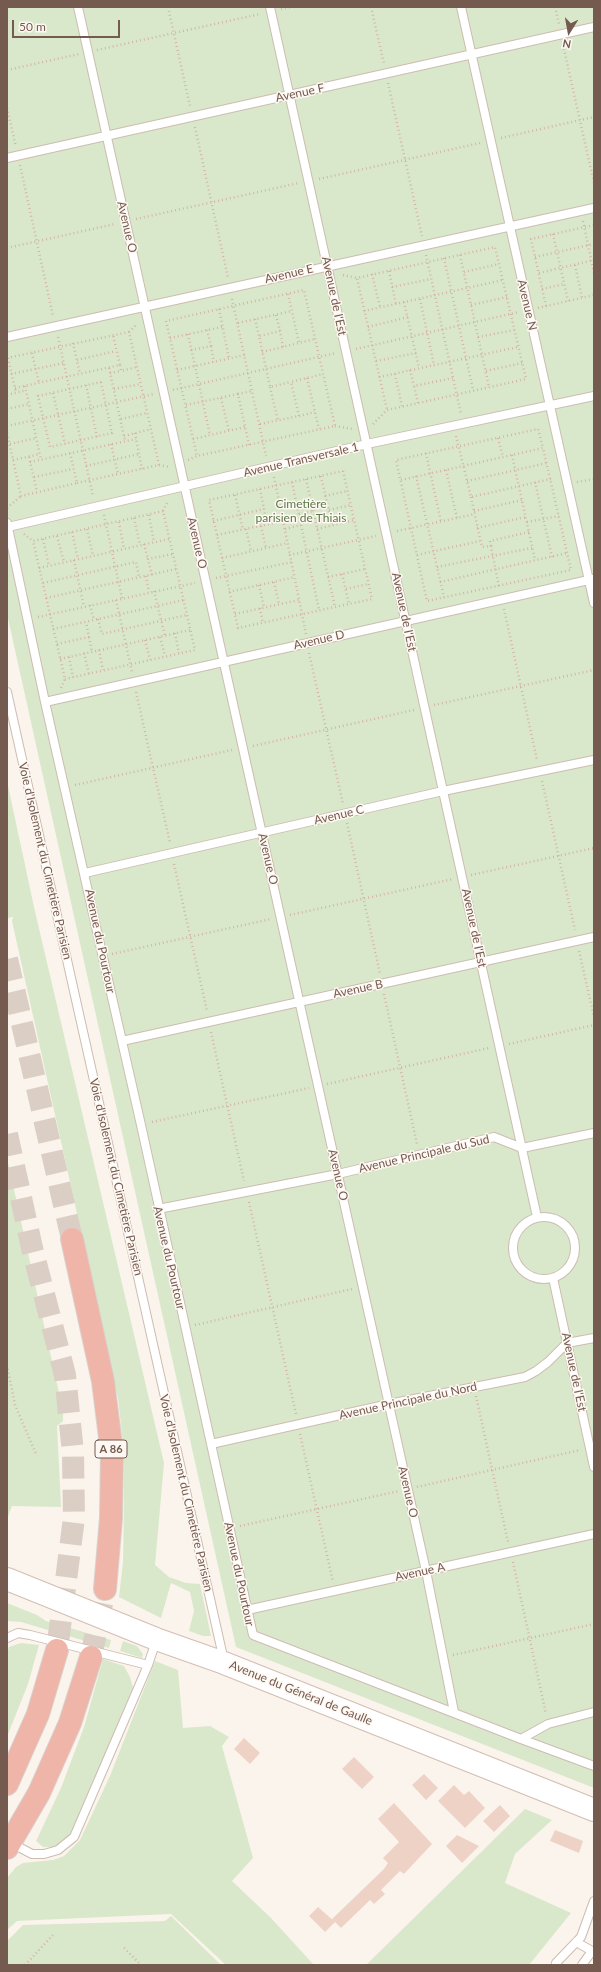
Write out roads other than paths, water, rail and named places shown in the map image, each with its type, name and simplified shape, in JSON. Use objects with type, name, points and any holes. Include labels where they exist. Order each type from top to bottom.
[{"type":"highway","name":"A 86","points":[[72,1239],[103,1381],[112,1453],[111,1518],[105,1589]]},
{"type":"highway","points":[[7,1784],[38,1714],[57,1650]]},
{"type":"highway","points":[[9,1846],[38,1793],[70,1723],[91,1657]]},
{"type":"main road","name":"Avenue du Général de Gaulle","points":[[7,1579],[156,1639],[224,1663],[594,1810]]},
{"type":"lane","name":"Avenue O","points":[[78,7],[426,1571],[454,1712]]},
{"type":"lane","name":"Avenue N","points":[[461,7],[566,480],[591,579],[594,603]]},
{"type":"lane","name":"Avenue de l'Est","points":[[271,9],[537,1217]]},
{"type":"lane","name":"Avenue F","points":[[7,158],[594,27]]},
{"type":"lane","name":"Avenue E","points":[[7,337],[327,265],[594,208]]},
{"type":"lane","name":"Avenue Transversale 1","points":[[7,525],[99,506],[367,444],[594,396]]},
{"type":"lane","name":"Avenue du Pourtour","points":[[7,525],[44,702],[85,874],[253,1635],[594,1766]]},
{"type":"lane","name":"Avenue D","points":[[44,702],[591,579]]},
{"type":"lane","name":"Voie d'Isolement du Cimetière Parisien","points":[[7,692],[224,1663]]},
{"type":"lane","name":"Avenue C","points":[[85,874],[443,791],[594,760]]},
{"type":"lane","name":"Avenue B","points":[[122,1041],[594,937]]},
{"type":"lane","points":[[522,1148],[594,1133]]},
{"type":"lane","name":"Avenue Principale du Sud","points":[[158,1209],[338,1174],[494,1137],[522,1148]]},
{"type":"lane","points":[[548,1216],[558,1219],[567,1226],[573,1234],[576,1244],[575,1255],[571,1265],[564,1273],[553,1278],[544,1279],[529,1275],[518,1265],[514,1256],[513,1246],[515,1236],[520,1228],[528,1221],[537,1217],[548,1216]]},
{"type":"lane","name":"Avenue de l'Est","points":[[553,1278],[594,1466]]},
{"type":"lane","points":[[567,1344],[594,1338]]},
{"type":"lane","name":"Avenue Principale du Nord","points":[[211,1444],[389,1404],[524,1377],[536,1371],[548,1362],[567,1344]]},
{"type":"lane","name":"Avenue A","points":[[247,1610],[594,1534]]},
{"type":"lane","points":[[7,1638],[18,1633],[30,1634],[148,1665]]},
{"type":"lane","points":[[9,1846],[32,1854],[44,1854],[58,1850],[74,1837],[148,1665],[156,1639]]},
{"type":"lane","points":[[521,1739],[548,1724],[594,1712]]},
{"type":"lane","points":[[556,1963],[581,1937],[594,1901]]},
{"type":"lane","points":[[576,1942],[593,1951],[582,1965]]},
{"type":"tunnel","points":[[7,959],[72,1239]]},
{"type":"tunnel","points":[[7,1134],[32,1248],[65,1375],[73,1453],[74,1518],[57,1650]]},
{"type":"tunnel","points":[[91,1657],[105,1589]]},
{"type":"park label","name":"Cimetière parisien de Thiais","points":[[301,511]]}]
